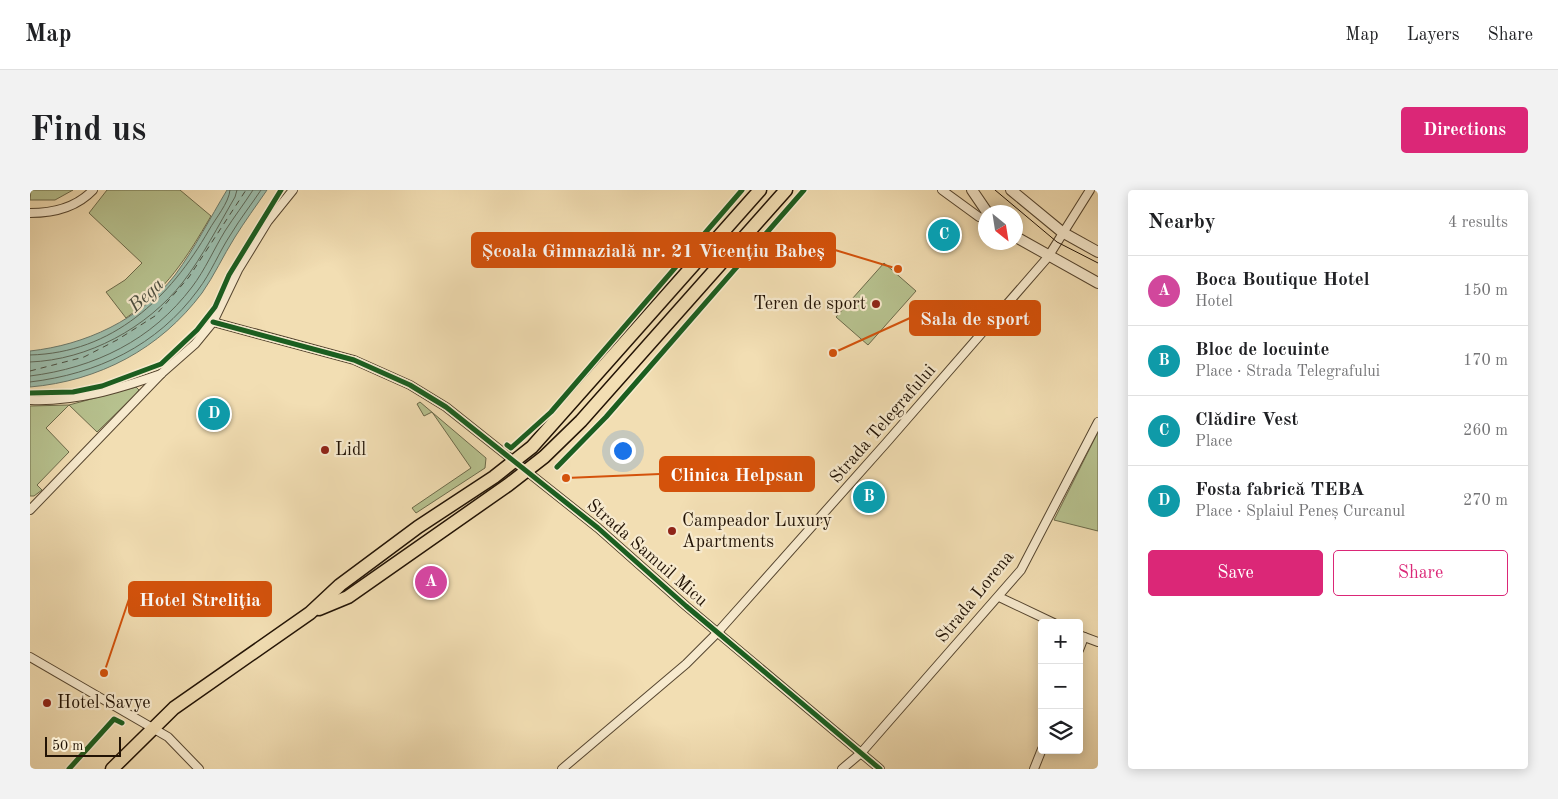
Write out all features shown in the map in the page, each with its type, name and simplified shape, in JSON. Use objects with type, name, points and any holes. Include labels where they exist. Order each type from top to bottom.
[{"type":"main road","points":[[112,769],[151,728],[174,708],[310,613],[340,585],[532,447],[567,410],[760,190]]},
{"type":"main road","points":[[310,613],[348,597],[527,471],[581,421],[786,190]]},
{"type":"street","points":[[30,213],[59,211],[82,199],[93,190]]},
{"type":"street","points":[[30,510],[162,373],[190,349],[212,322],[238,270],[268,221],[293,190]]},
{"type":"street","points":[[942,190],[978,215]]},
{"type":"street","points":[[972,190],[982,205]]},
{"type":"street","points":[[1011,190],[1063,233],[1098,252]]},
{"type":"street","name":"Strada Telegrafului","points":[[562,769],[686,664],[717,632],[887,442],[1048,257],[1090,190]]},
{"type":"street","points":[[1023,241],[1048,257],[1098,283]]},
{"type":"street","name":"Strada Samuil Micu","points":[[212,322],[328,351],[380,370],[446,407],[598,528],[717,632],[880,769]]},
{"type":"street","points":[[30,400],[46,401],[96,394],[162,373]]},
{"type":"street","name":"Strada Lorena","points":[[842,769],[861,753],[1021,570],[1098,422]]},
{"type":"street","points":[[999,597],[1046,619]]},
{"type":"street","points":[[1083,636],[1098,642]]},
{"type":"street","points":[[30,657],[168,737],[199,769]]},
{"type":"street","points":[[1034,769],[1040,754]]},
{"type":"green space","points":[[31,190],[73,190],[55,200],[30,200]]},
{"type":"green space","points":[[107,190],[180,190],[211,216],[184,260],[164,284],[153,296],[126,318],[106,292],[125,280],[142,263],[89,213]]},
{"type":"green space","name":"Teren de sport","points":[[884,263],[916,291],[868,345],[836,317]]},
{"type":"green space","points":[[136,387],[139,390],[97,432],[69,405]]},
{"type":"green space","points":[[420,402],[432,412],[424,416],[417,404]]},
{"type":"green space","points":[[69,405],[46,428],[69,452],[37,485],[42,490],[34,496],[30,496],[30,406]]},
{"type":"green space","points":[[432,412],[486,458],[485,468],[416,513],[412,508],[471,468]]},
{"type":"green space","points":[[1098,432],[1098,531],[1054,520]]},
{"type":"water","points":[[227,190],[267,190],[235,237],[202,293],[185,313],[147,346],[126,359],[80,378],[30,387],[30,351],[51,348],[91,336],[110,328],[145,305],[175,275],[196,244]]},
{"type":"ferry route","points":[[30,371],[84,357],[117,340],[155,316],[189,277],[246,190]]},
{"type":"tram line","points":[[995,190],[1057,242],[1098,263]]},
{"type":"cycle path","points":[[30,393],[73,392],[102,386],[161,364],[197,330],[215,307],[229,275],[281,190]]},
{"type":"cycle path","points":[[507,445],[511,448],[551,412],[742,190]]},
{"type":"cycle path","points":[[557,467],[606,417],[804,190]]},
{"type":"cycle path","points":[[213,322],[354,360],[410,385],[446,407],[598,528],[686,606],[880,769]]},
{"type":"cycle path","points":[[69,769],[114,719],[122,723]]},
{"type":"place","name":"Clădire Vest","points":[[944,235]]},
{"type":"place","name":"Școala Gimnazială nr. 21 Vicențiu Babeș","points":[[898,269]]},
{"type":"place","name":"Teren de sport","points":[[876,304]]},
{"type":"place","name":"Sala de sport","points":[[833,353]]},
{"type":"place","name":"Fosta fabrică TEBA","points":[[214,414]]},
{"type":"place","name":"Lidl","points":[[325,450]]},
{"type":"place","name":"Clinica Helpsan","points":[[566,478]]},
{"type":"place","name":"Bloc de locuinte","points":[[869,497]]},
{"type":"place","name":"Campeador Luxury Apartments","points":[[672,531]]},
{"type":"place","name":"Boca Boutique Hotel","points":[[431,582]]},
{"type":"place","name":"Hotel Streliția","points":[[104,673]]},
{"type":"place","name":"Hotel Savye","points":[[47,703]]},
{"type":"water label","name":"Bega","points":[[147,296]]}]
